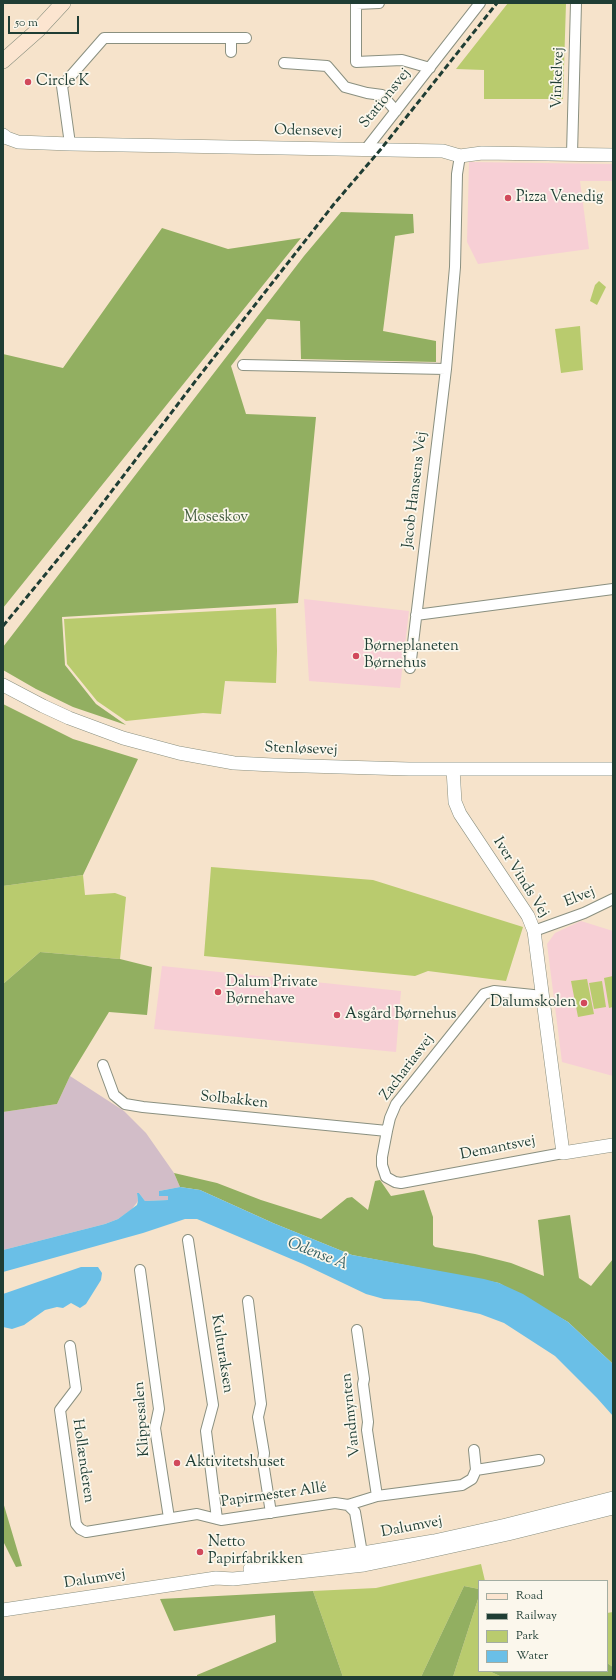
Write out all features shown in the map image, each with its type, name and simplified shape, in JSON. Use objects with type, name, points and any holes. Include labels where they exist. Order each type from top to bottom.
[{"type":"main road","points":[[3,61],[38,30],[63,3]]},
{"type":"street","name":"Stationsvej","points":[[379,3],[356,4],[356,62],[402,60],[430,68]]},
{"type":"street","name":"Stationsvej","points":[[366,149],[480,3]]},
{"type":"street","name":"Vinkelvej","points":[[572,154],[576,3]]},
{"type":"street","points":[[70,144],[62,86],[104,38],[246,38]]},
{"type":"street","points":[[231,38],[231,52]]},
{"type":"street","points":[[284,63],[327,66],[344,87],[382,95],[396,111]]},
{"type":"street","name":"Odensevej","points":[[3,135],[18,142],[70,144],[443,151],[460,156],[482,153],[613,154]]},
{"type":"street","name":"Jacob Hansens Vej","points":[[410,668],[446,369],[455,267],[457,174],[460,156]]},
{"type":"street","points":[[243,365],[446,369]]},
{"type":"street","points":[[416,615],[613,589]]},
{"type":"street","name":"Stenløsevej","points":[[3,685],[43,706],[96,729],[151,746],[200,757],[234,762],[273,765],[453,769],[613,769]]},
{"type":"street","name":"Iver Vinds Vej","points":[[453,769],[455,802],[460,814],[528,916],[534,931],[563,1153]]},
{"type":"street","name":"Elvej","points":[[534,931],[584,913],[613,899]]},
{"type":"street","name":"Zachariasvej","points":[[390,1180],[384,1172],[382,1157],[390,1118],[396,1104],[484,994],[494,991],[543,996]]},
{"type":"street","name":"Solbakken","points":[[103,1065],[114,1095],[125,1104],[387,1131]]},
{"type":"street","name":"Demantsvej","points":[[390,1180],[400,1183],[613,1145]]},
{"type":"street","name":"Kulturaksen","points":[[188,1240],[214,1405],[206,1431],[217,1519]]},
{"type":"street","name":"Klippesalen","points":[[140,1270],[159,1409],[155,1428],[169,1518]]},
{"type":"street","points":[[248,1301],[261,1404],[258,1417],[271,1513]]},
{"type":"street","name":"Vandmynten","points":[[357,1330],[364,1379],[363,1384],[368,1422],[367,1430],[377,1496]]},
{"type":"street","name":"Hollænderen","points":[[70,1346],[76,1389],[60,1410],[76,1524],[80,1529],[86,1532]]},
{"type":"street","points":[[474,1450],[476,1470],[540,1460]]},
{"type":"street","name":"Papirmester Allé","points":[[86,1532],[197,1514],[221,1520],[335,1503],[348,1505],[377,1496],[462,1485],[472,1479],[476,1470]]},
{"type":"street","name":"Dalumvej","points":[[3,1610],[216,1578],[233,1579],[363,1559],[613,1498]]},
{"type":"street","name":"Papirmester Allé","points":[[348,1505],[355,1512],[363,1559]]},
{"type":"street","name":"Dalumvej","points":[[363,1559],[408,1556],[508,1534],[613,1508]]},
{"type":"shaded area","points":[[469,162],[613,164],[613,181],[580,181],[589,249],[478,264],[467,242]]},
{"type":"shaded area","name":"Børneplaneten Børnehus","points":[[304,599],[409,611],[400,688],[309,681]]},
{"type":"shaded area","name":"Dalumskolen","points":[[581,921],[613,931],[613,1076],[562,1062],[547,944],[555,933]]},
{"type":"shaded area","points":[[162,966],[401,991],[396,1052],[154,1029]]},
{"type":"shaded area","points":[[70,1076],[124,1111],[146,1133],[174,1173],[180,1187],[159,1191],[168,1196],[168,1200],[145,1201],[139,1193],[137,1193],[138,1201],[132,1209],[118,1219],[105,1224],[3,1250],[3,1112],[57,1104]]},
{"type":"green space","points":[[508,3],[566,3],[563,99],[484,99],[484,70],[456,69]]},
{"type":"green space","name":"Moseskov","points":[[341,212],[413,214],[414,233],[395,236],[383,331],[436,341],[436,362],[301,359],[300,321],[267,319],[231,366],[246,414],[316,417],[298,603],[62,617],[65,665],[96,704],[126,725],[73,707],[36,689],[3,670],[3,647],[304,256]]},
{"type":"green space","points":[[162,228],[228,249],[301,238],[3,608],[3,354],[63,368]]},
{"type":"green space","points":[[599,281],[606,287],[597,305],[590,301],[595,285]]},
{"type":"green space","points":[[580,326],[583,370],[561,373],[555,329]]},
{"type":"green space","points":[[276,608],[276,683],[225,681],[221,714],[203,713],[126,721],[97,701],[67,664],[64,619]]},
{"type":"green space","points":[[3,704],[73,739],[138,759],[83,875],[3,886]]},
{"type":"green space","points":[[211,867],[373,880],[523,927],[506,981],[428,971],[415,976],[204,956]]},
{"type":"green space","points":[[83,875],[85,895],[115,893],[126,897],[120,959],[40,952],[3,984],[3,886]]},
{"type":"green space","points":[[40,952],[120,959],[152,967],[147,1015],[109,1012],[70,1076],[57,1104],[3,1112],[3,984]]},
{"type":"green space","points":[[613,976],[613,1007],[609,1008],[604,978]]},
{"type":"green space","points":[[587,979],[594,1014],[578,1017],[571,981]]},
{"type":"green space","points":[[602,981],[606,1007],[594,1009],[589,983]]},
{"type":"green space","points":[[174,1173],[217,1183],[261,1200],[321,1219],[347,1198],[352,1197],[368,1210],[375,1181],[380,1180],[391,1196],[424,1190],[433,1217],[433,1245],[435,1247],[475,1254],[511,1263],[544,1276],[538,1220],[570,1215],[579,1278],[591,1286],[613,1259],[613,1364],[568,1322],[499,1283],[352,1255],[273,1223],[200,1190],[180,1187]]},
{"type":"green space","points":[[3,1502],[22,1566],[16,1567],[3,1541]]},
{"type":"green space","points":[[481,1564],[485,1580],[478,1580],[478,1589],[464,1586],[421,1677],[343,1677],[313,1591],[376,1588]]},
{"type":"green space","points":[[464,1586],[478,1589],[478,1599],[453,1677],[421,1677]]},
{"type":"green space","points":[[313,1591],[343,1677],[197,1677],[197,1675],[276,1642],[275,1615],[174,1631],[160,1599]]},
{"type":"green space","points":[[478,1599],[478,1672],[491,1672],[502,1677],[453,1677]]},
{"type":"green space","points":[[613,1612],[613,1667],[608,1664],[608,1613]]},
{"type":"green space","points":[[608,1664],[613,1667],[613,1677],[502,1677],[491,1672],[608,1672]]},
{"type":"water","name":"Odense Å","points":[[180,1187],[200,1190],[273,1223],[352,1255],[484,1279],[499,1283],[523,1294],[568,1322],[613,1364],[613,1416],[555,1356],[504,1323],[480,1314],[419,1301],[384,1299],[366,1294],[303,1264],[197,1219],[185,1219],[143,1233],[3,1272],[3,1250],[105,1224],[118,1219],[137,1205],[137,1193],[139,1193],[145,1201],[168,1200],[168,1196],[159,1196],[159,1191]]},
{"type":"water","points":[[81,1267],[98,1267],[102,1273],[101,1280],[86,1304],[80,1308],[71,1303],[63,1308],[57,1307],[45,1310],[24,1325],[12,1329],[3,1327],[3,1294]]},
{"type":"railway","points":[[3,626],[86,525],[197,379],[334,204],[381,149],[497,3]]},
{"type":"place","name":"Circle K","points":[[28,82]]},
{"type":"place","name":"Pizza Venedig","points":[[508,198]]},
{"type":"place","name":"Børneplaneten Børnehus","points":[[356,656]]},
{"type":"place","name":"Dalum Private Børnehave","points":[[218,992]]},
{"type":"place","name":"Dalumskolen","points":[[584,1003]]},
{"type":"place","name":"Asgård Børnehus","points":[[337,1015]]},
{"type":"place","name":"Aktivitetshuset","points":[[177,1463]]},
{"type":"place","name":"Netto Papirfabrikken","points":[[200,1552]]}]
